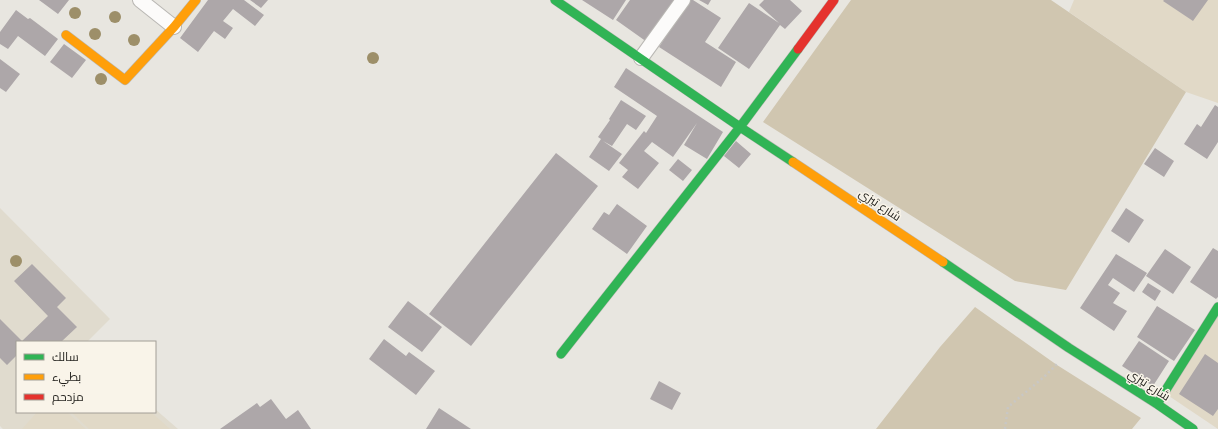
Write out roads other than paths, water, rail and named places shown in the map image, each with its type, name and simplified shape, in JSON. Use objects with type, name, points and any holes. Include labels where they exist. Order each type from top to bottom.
[{"type":"street","points":[[140,0],[174,27]]},
{"type":"street","points":[[66,35],[125,80],[174,27],[196,0]]},
{"type":"street","name":"شارع تيزي","points":[[555,0],[740,127],[826,183],[1069,348],[1157,404],[1193,429]]},
{"type":"street","points":[[641,58],[683,0]]},
{"type":"street","points":[[561,354],[740,127],[834,0]]},
{"type":"street","points":[[1157,404],[1218,307]]}]
